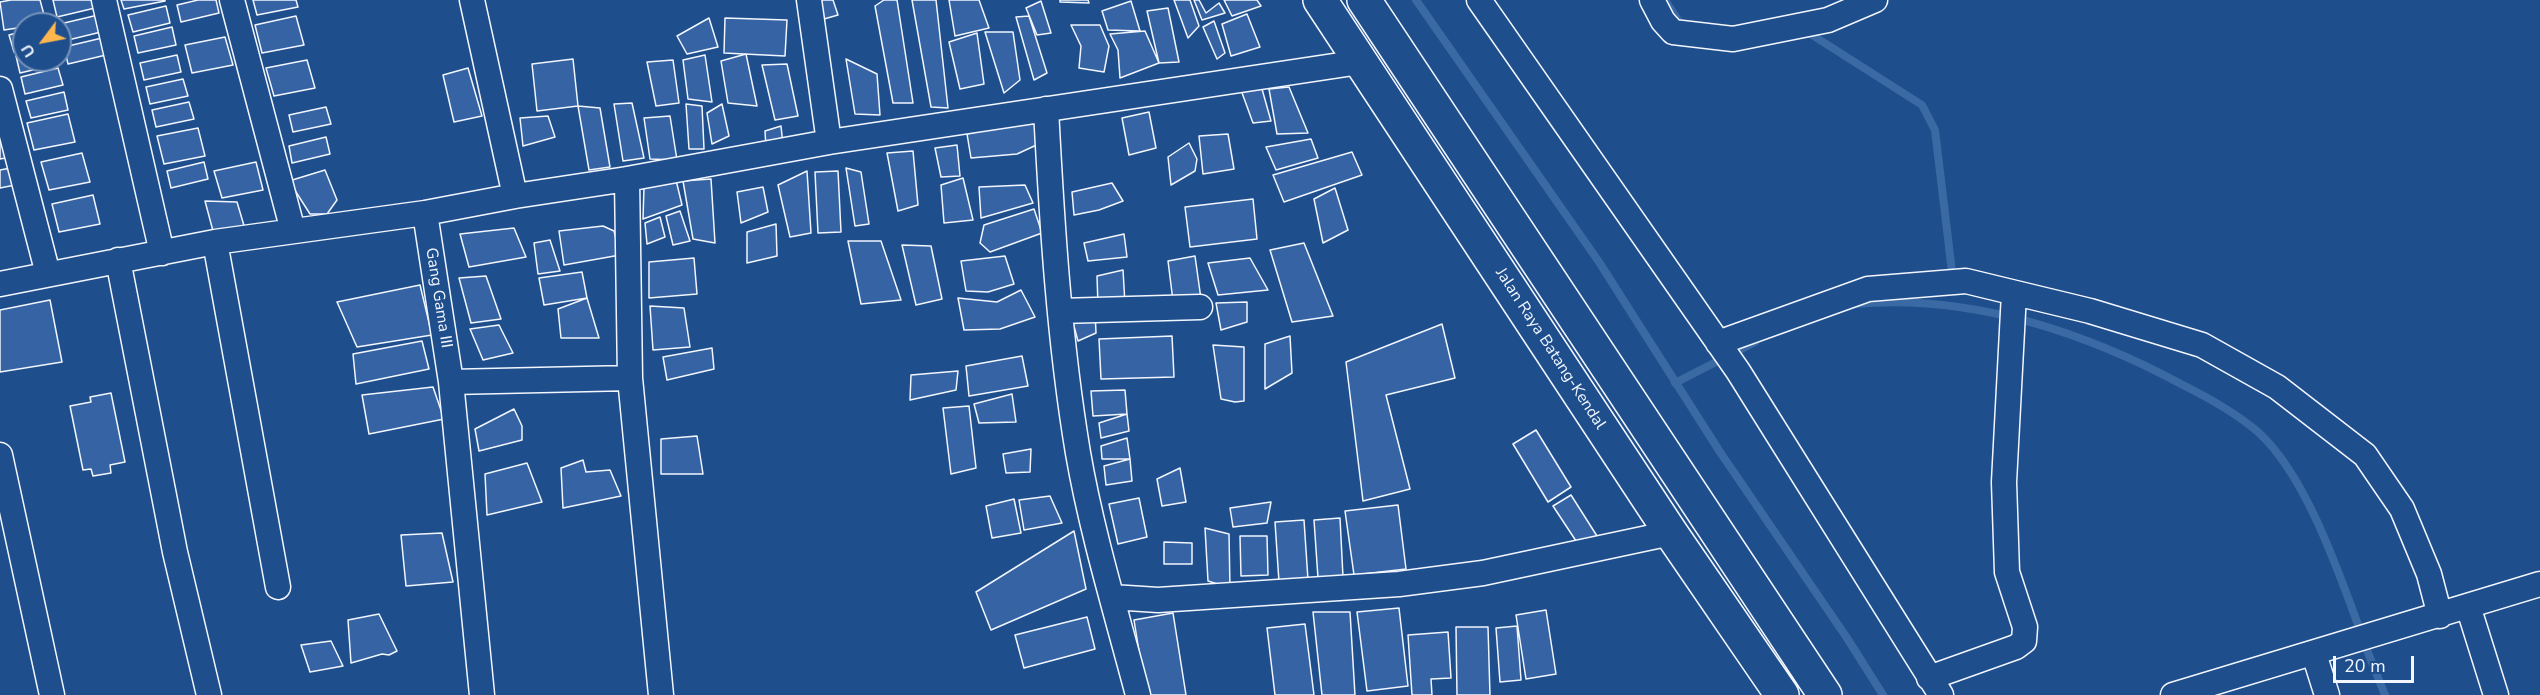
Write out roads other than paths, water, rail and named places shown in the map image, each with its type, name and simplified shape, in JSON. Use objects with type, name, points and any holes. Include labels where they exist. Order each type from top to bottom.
[{"type":"highway","name":"Jalan Raya Batang-Kendal","points":[[1320,0],[1671,533],[1782,695]]},
{"type":"highway","points":[[1364,0],[1825,695]]},
{"type":"street","points":[[104,0],[162,253]]},
{"type":"street","points":[[232,0],[293,231]]},
{"type":"street","points":[[472,0],[514,196]]},
{"type":"street","points":[[809,0],[829,142]]},
{"type":"street","points":[[1479,0],[1738,371],[1935,686],[2024,641],[2025,627],[2007,572],[2004,482],[2014,300]]},
{"type":"street","points":[[1652,0],[1663,21],[1672,32],[1733,39],[1828,20],[1875,0]]},
{"type":"street","points":[[0,284],[214,242],[425,213],[829,142],[1360,62]]},
{"type":"street","points":[[0,89],[48,274]]},
{"type":"street","points":[[1046,109],[1060,311],[1078,453],[1138,695]]},
{"type":"street","points":[[627,179],[630,378],[660,695]]},
{"type":"street","name":"Gang Gama III","points":[[425,213],[451,382],[482,695]]},
{"type":"street","points":[[214,242],[278,587]]},
{"type":"street","points":[[118,260],[175,552],[209,695]]},
{"type":"street","points":[[1720,345],[1868,289],[1966,281],[2014,300],[2090,311],[2202,345],[2277,387],[2365,455],[2402,508],[2429,574],[2440,616]]},
{"type":"street","points":[[1060,311],[1200,307]]},
{"type":"street","points":[[451,382],[630,378]]},
{"type":"street","points":[[0,455],[52,695]]},
{"type":"street","points":[[1112,597],[1158,600],[1398,584],[1483,573],[1671,533]]},
{"type":"street","points":[[2173,695],[2540,584]]},
{"type":"street","points":[[2468,606],[2496,695]]},
{"type":"street","points":[[2314,654],[2327,695]]},
{"type":"waterway","points":[[1416,0],[1599,262],[1720,452],[1847,638],[1883,695]]},
{"type":"waterway","points":[[1665,0],[1681,25]]},
{"type":"waterway","points":[[1804,33],[1809,33],[1922,105],[1935,130],[1952,272]]},
{"type":"waterway","points":[[1854,304],[1897,302],[1939,305],[2023,320],[2103,347],[2181,384],[2231,412],[2258,432],[2291,473],[2319,526],[2361,633]]},
{"type":"waterway","points":[[1675,383],[1755,342]]},
{"type":"waterway","points":[[2367,650],[2385,695]]}]
